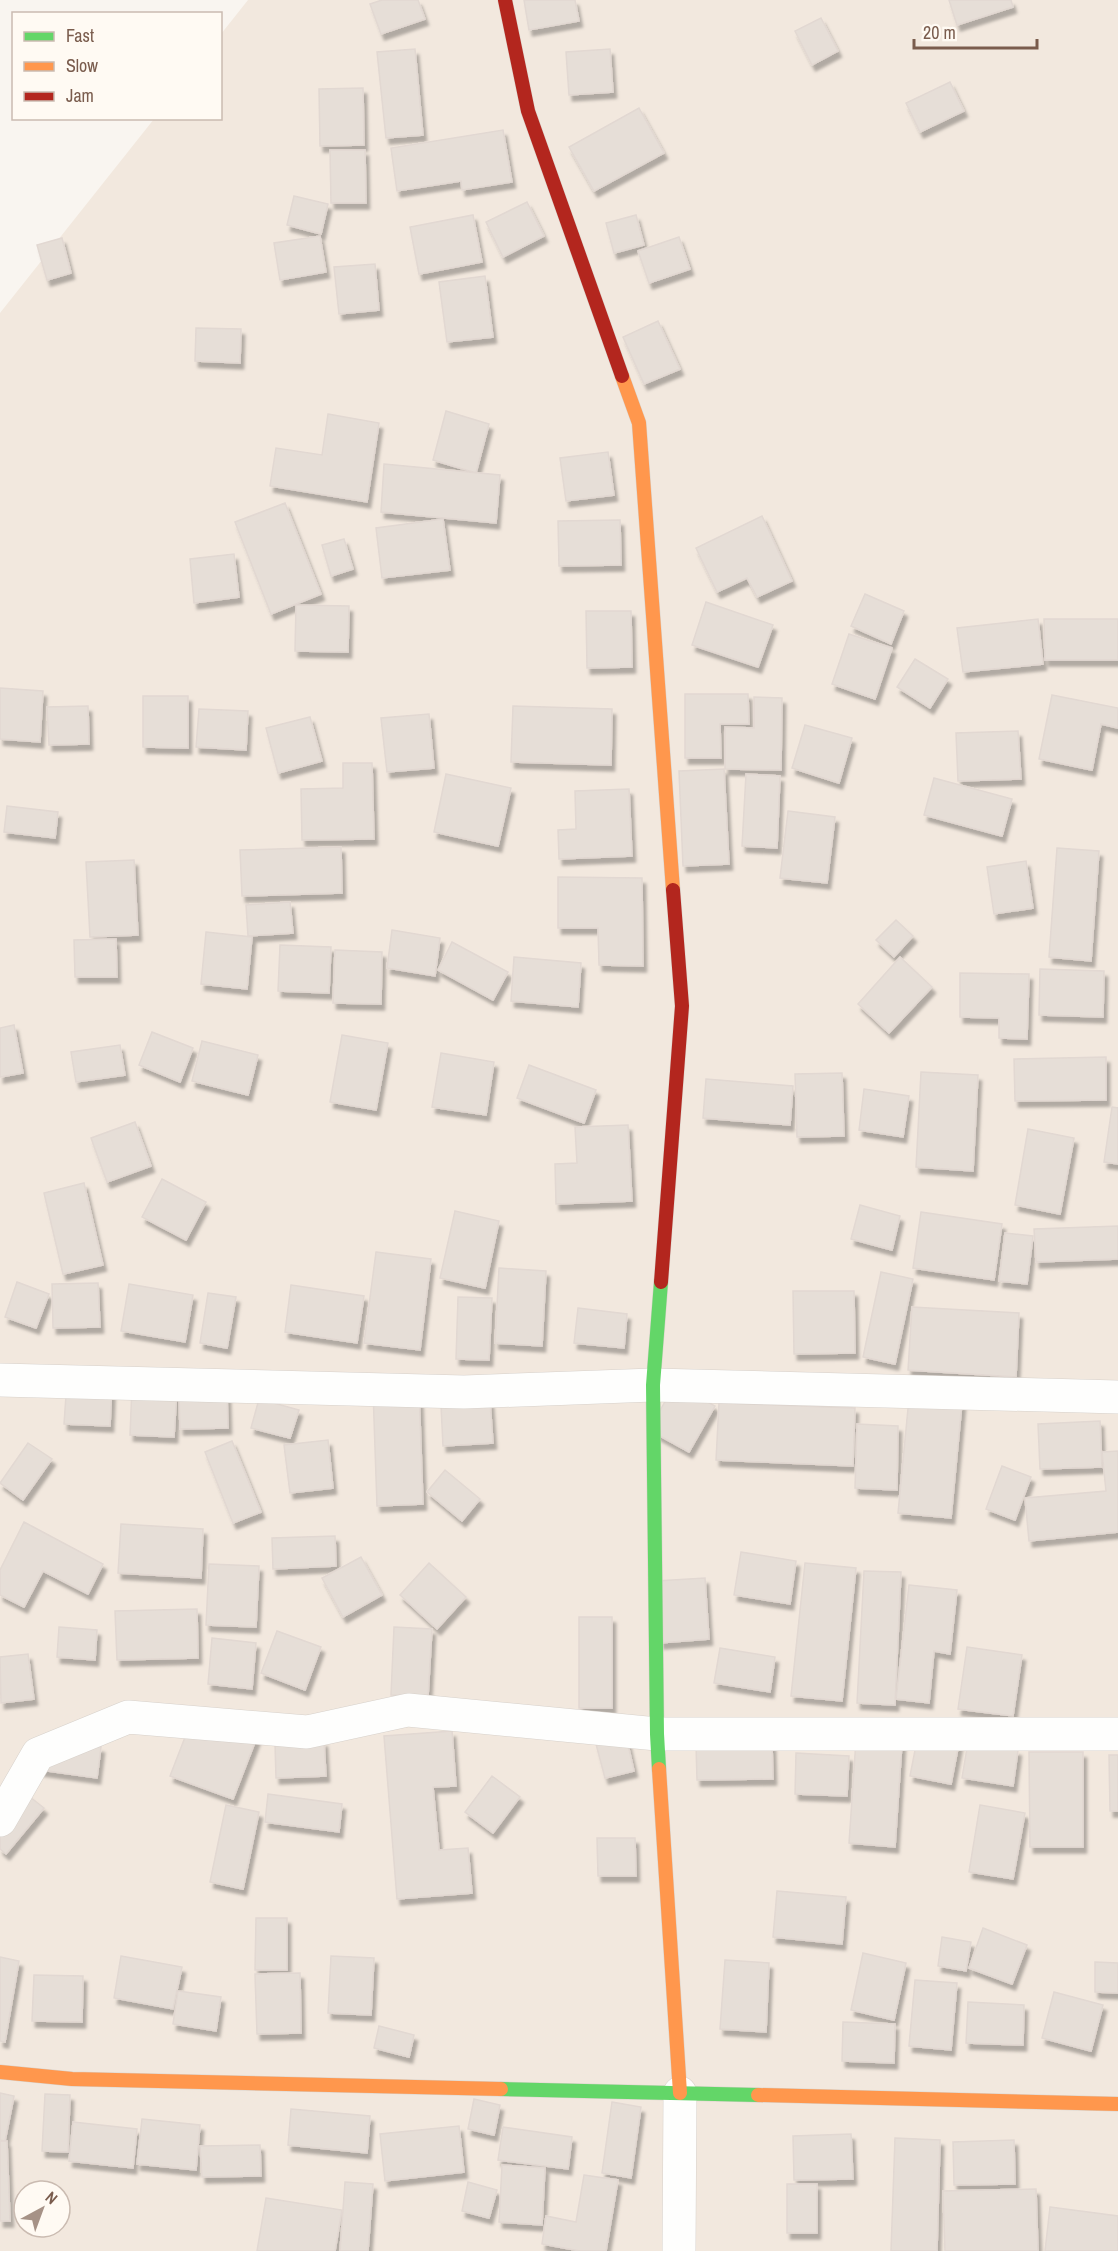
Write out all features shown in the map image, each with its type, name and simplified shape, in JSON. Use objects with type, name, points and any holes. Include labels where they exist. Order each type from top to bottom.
[{"type":"street","points":[[505,0],[528,111],[639,423],[682,1006],[653,1385],[657,1734],[680,2093],[679,2251]]},
{"type":"street","points":[[0,1380],[464,1392],[653,1385],[1118,1397]]},
{"type":"street","points":[[0,1820],[38,1754],[128,1717],[306,1732],[408,1710],[657,1734],[1118,1734]]},
{"type":"street","points":[[0,2072],[72,2079],[1118,2104]]},
{"type":"shaded area","points":[[248,0],[1118,0],[1118,2251],[0,2251],[0,313],[153,120],[222,120],[222,33]]},
{"type":"building","points":[[382,0],[418,0],[425,19],[381,34],[370,4]]},
{"type":"building","points":[[524,0],[575,0],[579,21],[529,30]]},
{"type":"building","points":[[949,0],[1011,0],[1013,7],[957,25]]},
{"type":"building","points":[[821,18],[838,51],[812,65],[795,31]]},
{"type":"building","points":[[415,49],[423,135],[386,138],[377,52]]},
{"type":"building","points":[[610,49],[613,92],[569,95],[566,52]]},
{"type":"building","points":[[950,82],[964,111],[920,132],[906,103]]},
{"type":"building","points":[[363,88],[364,145],[320,146],[319,89]]},
{"type":"building","points":[[639,108],[664,153],[594,191],[569,147]]},
{"type":"building","points":[[503,130],[512,182],[462,190],[461,181],[397,191],[391,148]]},
{"type":"building","points":[[330,150],[365,150],[366,203],[331,203]]},
{"type":"building","points":[[294,196],[328,204],[321,234],[287,225]]},
{"type":"building","points":[[527,202],[544,236],[503,257],[486,222]]},
{"type":"building","points":[[473,215],[482,262],[419,274],[410,227]]},
{"type":"building","points":[[636,215],[644,245],[614,253],[606,223]]},
{"type":"building","points":[[320,236],[326,272],[280,280],[274,243]]},
{"type":"building","points":[[679,237],[690,269],[649,283],[638,251]]},
{"type":"building","points":[[62,238],[71,273],[47,280],[37,245]]},
{"type":"building","points":[[375,264],[379,310],[339,314],[334,267]]},
{"type":"building","points":[[485,276],[493,337],[447,342],[439,282]]},
{"type":"building","points":[[658,321],[680,369],[644,384],[623,337]]},
{"type":"building","points":[[196,328],[241,329],[240,363],[195,361]]},
{"type":"building","points":[[446,411],[489,424],[476,473],[433,460]]},
{"type":"building","points":[[328,414],[379,423],[367,502],[270,486],[276,448],[322,455]]},
{"type":"building","points":[[608,452],[614,495],[566,501],[560,458]]},
{"type":"building","points":[[384,464],[500,475],[496,523],[381,512]]},
{"type":"building","points":[[285,503],[321,594],[271,614],[235,522]]},
{"type":"building","points":[[762,516],[792,581],[757,597],[747,578],[717,592],[696,548]]},
{"type":"building","points":[[443,519],[450,570],[382,578],[376,528]]},
{"type":"building","points":[[620,520],[621,565],[559,566],[558,521]]},
{"type":"building","points":[[344,539],[353,569],[331,576],[322,545]]},
{"type":"building","points":[[234,554],[239,597],[194,603],[190,559]]},
{"type":"building","points":[[865,594],[904,611],[891,644],[851,626]]},
{"type":"building","points":[[706,602],[773,625],[758,667],[692,645]]},
{"type":"building","points":[[296,605],[349,606],[348,652],[295,651]]},
{"type":"building","points":[[586,611],[631,611],[632,667],[587,668]]},
{"type":"building","points":[[1038,619],[1043,664],[963,672],[957,628]]},
{"type":"building","points":[[1044,619],[1118,619],[1118,660],[1045,660]]},
{"type":"building","points":[[849,634],[892,648],[875,699],[832,684]]},
{"type":"building","points":[[915,659],[948,679],[930,708],[897,687]]},
{"type":"building","points":[[0,688],[43,691],[40,742],[0,739]]},
{"type":"building","points":[[685,694],[748,694],[749,724],[720,724],[721,758],[685,758]]},
{"type":"building","points":[[1052,695],[1118,708],[1118,728],[1101,724],[1092,770],[1039,759]]},
{"type":"building","points":[[143,696],[188,696],[188,748],[143,747]]},
{"type":"building","points":[[754,697],[782,698],[781,770],[725,769],[725,727],[754,728]]},
{"type":"building","points":[[88,706],[89,744],[49,745],[47,707]]},
{"type":"building","points":[[513,706],[612,709],[611,765],[511,762]]},
{"type":"building","points":[[199,709],[248,711],[246,750],[196,747]]},
{"type":"building","points":[[429,714],[434,768],[387,772],[381,718]]},
{"type":"building","points":[[310,717],[322,761],[278,773],[266,728]]},
{"type":"building","points":[[805,725],[852,738],[839,783],[792,768]]},
{"type":"building","points":[[1018,731],[1021,779],[958,781],[956,733]]},
{"type":"building","points":[[343,763],[372,763],[374,839],[302,840],[301,789],[343,788]]},
{"type":"building","points":[[724,769],[729,864],[683,866],[679,771]]},
{"type":"building","points":[[446,774],[511,788],[498,846],[434,832]]},
{"type":"building","points":[[746,774],[780,776],[777,848],[742,846]]},
{"type":"building","points":[[934,778],[1012,799],[1002,836],[924,815]]},
{"type":"building","points":[[629,789],[632,856],[559,859],[558,830],[576,829],[575,791]]},
{"type":"building","points":[[7,806],[58,812],[55,838],[4,832]]},
{"type":"building","points":[[788,811],[835,817],[827,883],[780,878]]},
{"type":"building","points":[[341,847],[342,893],[242,896],[240,850]]},
{"type":"building","points":[[1057,848],[1099,851],[1091,961],[1049,957]]},
{"type":"building","points":[[134,860],[138,935],[90,937],[86,862]]},
{"type":"building","points":[[1026,861],[1033,908],[994,914],[987,867]]},
{"type":"building","points":[[558,877],[642,878],[643,966],[599,965],[598,928],[558,928]]},
{"type":"building","points":[[290,902],[293,933],[248,936],[246,905]]},
{"type":"building","points":[[896,920],[913,936],[894,957],[876,940]]},
{"type":"building","points":[[392,930],[440,938],[435,976],[387,968]]},
{"type":"building","points":[[206,932],[252,937],[247,989],[201,984]]},
{"type":"building","points":[[116,939],[117,977],[75,977],[74,940]]},
{"type":"building","points":[[452,942],[508,972],[493,1000],[438,970]]},
{"type":"building","points":[[280,945],[331,947],[329,993],[278,991]]},
{"type":"building","points":[[335,950],[382,952],[381,1004],[333,1003]]},
{"type":"building","points":[[514,957],[581,963],[578,1007],[511,1001]]},
{"type":"building","points":[[900,957],[932,987],[889,1033],[858,1004]]},
{"type":"building","points":[[1040,969],[1104,971],[1103,1017],[1039,1015]]},
{"type":"building","points":[[960,973],[1029,974],[1027,1039],[999,1038],[999,1018],[960,1017]]},
{"type":"building","points":[[14,1025],[23,1073],[0,1077],[0,1028]]},
{"type":"building","points":[[152,1032],[193,1048],[180,1082],[139,1065]]},
{"type":"building","points":[[342,1035],[388,1043],[376,1110],[330,1102]]},
{"type":"building","points":[[202,1041],[258,1055],[248,1095],[192,1081]]},
{"type":"building","points":[[120,1045],[125,1075],[76,1082],[71,1052]]},
{"type":"building","points":[[441,1053],[494,1062],[486,1115],[432,1107]]},
{"type":"building","points":[[1106,1057],[1106,1100],[1015,1101],[1014,1059]]},
{"type":"building","points":[[529,1065],[596,1090],[584,1123],[517,1098]]},
{"type":"building","points":[[921,1072],[978,1075],[973,1171],[916,1167]]},
{"type":"building","points":[[842,1073],[844,1136],[797,1137],[795,1074]]},
{"type":"building","points":[[706,1079],[793,1086],[790,1125],[703,1118]]},
{"type":"building","points":[[864,1089],[909,1096],[903,1137],[859,1130]]},
{"type":"building","points":[[1112,1107],[1118,1108],[1118,1164],[1104,1162]]},
{"type":"building","points":[[135,1122],[151,1166],[107,1182],[91,1138]]},
{"type":"building","points":[[628,1125],[632,1201],[556,1204],[555,1164],[577,1163],[575,1127]]},
{"type":"building","points":[[1028,1129],[1074,1138],[1060,1214],[1015,1205]]},
{"type":"building","points":[[162,1179],[206,1202],[186,1240],[142,1217]]},
{"type":"building","points":[[84,1183],[103,1265],[63,1274],[44,1193]]},
{"type":"building","points":[[860,1205],[900,1216],[892,1250],[851,1239]]},
{"type":"building","points":[[455,1211],[499,1221],[485,1288],[440,1278]]},
{"type":"building","points":[[921,1212],[1002,1224],[994,1280],[913,1268]]},
{"type":"building","points":[[1118,1226],[1118,1259],[1036,1262],[1034,1229]]},
{"type":"building","points":[[1005,1233],[1033,1236],[1027,1284],[999,1281]]},
{"type":"building","points":[[376,1252],[431,1259],[420,1350],[364,1343]]},
{"type":"building","points":[[499,1268],[546,1271],[542,1346],[495,1343]]},
{"type":"building","points":[[881,1272],[913,1279],[895,1364],[863,1357]]},
{"type":"building","points":[[17,1282],[49,1294],[36,1328],[5,1317]]},
{"type":"building","points":[[98,1283],[100,1327],[53,1328],[52,1284]]},
{"type":"building","points":[[129,1284],[193,1295],[185,1342],[121,1331]]},
{"type":"building","points":[[291,1285],[364,1296],[357,1343],[285,1332]]},
{"type":"building","points":[[793,1291],[854,1291],[855,1353],[794,1354]]},
{"type":"building","points":[[208,1293],[236,1297],[227,1348],[200,1343]]},
{"type":"building","points":[[458,1297],[492,1298],[489,1360],[456,1359]]},
{"type":"building","points":[[912,1307],[1019,1313],[1016,1377],[908,1370]]},
{"type":"building","points":[[578,1308],[627,1314],[624,1348],[574,1343]]},
{"type":"building","points":[[67,1381],[112,1383],[110,1426],[64,1424]]},
{"type":"building","points":[[675,1384],[715,1406],[689,1452],[649,1430]]},
{"type":"building","points":[[132,1386],[177,1389],[174,1437],[130,1435]]},
{"type":"building","points":[[419,1389],[423,1504],[377,1506],[373,1390]]},
{"type":"building","points":[[227,1393],[228,1428],[180,1429],[179,1394]]},
{"type":"building","points":[[909,1398],[962,1403],[951,1518],[898,1513]]},
{"type":"building","points":[[259,1399],[299,1410],[290,1438],[251,1428]]},
{"type":"building","points":[[490,1401],[493,1443],[443,1446],[441,1405]]},
{"type":"building","points":[[719,1403],[855,1408],[853,1466],[716,1460]]},
{"type":"building","points":[[1100,1421],[1102,1467],[1040,1469],[1038,1424]]},
{"type":"building","points":[[857,1424],[898,1426],[897,1490],[855,1488]]},
{"type":"building","points":[[328,1440],[333,1488],[290,1493],[284,1445]]},
{"type":"building","points":[[232,1441],[261,1512],[233,1523],[205,1452]]},
{"type":"building","points":[[28,1443],[52,1459],[23,1500],[0,1483]]},
{"type":"building","points":[[1118,1451],[1118,1532],[1029,1541],[1025,1498],[1106,1491],[1102,1452]]},
{"type":"building","points":[[1002,1466],[1031,1477],[1015,1520],[986,1509]]},
{"type":"building","points":[[445,1470],[480,1499],[462,1521],[427,1492]]},
{"type":"building","points":[[24,1522],[103,1564],[88,1594],[43,1571],[24,1607],[0,1595],[0,1570]]},
{"type":"building","points":[[121,1524],[203,1529],[201,1578],[118,1573]]},
{"type":"building","points":[[335,1536],[336,1566],[273,1569],[272,1538]]},
{"type":"building","points":[[741,1552],[796,1561],[790,1604],[734,1595]]},
{"type":"building","points":[[361,1557],[382,1595],[343,1617],[322,1578]]},
{"type":"building","points":[[429,1563],[466,1597],[437,1629],[400,1595]]},
{"type":"building","points":[[805,1563],[856,1568],[842,1701],[791,1696]]},
{"type":"building","points":[[209,1564],[259,1566],[256,1627],[206,1625]]},
{"type":"building","points":[[864,1571],[901,1572],[895,1705],[857,1703]]},
{"type":"building","points":[[705,1578],[709,1639],[660,1643],[656,1581]]},
{"type":"building","points":[[909,1585],[957,1590],[950,1654],[934,1651],[929,1703],[896,1699]]},
{"type":"building","points":[[197,1609],[198,1658],[117,1660],[115,1611]]},
{"type":"building","points":[[579,1617],[612,1617],[612,1708],[579,1708]]},
{"type":"building","points":[[59,1627],[97,1630],[95,1660],[57,1657]]},
{"type":"building","points":[[394,1627],[432,1629],[428,1697],[391,1695]]},
{"type":"building","points":[[277,1631],[321,1647],[305,1690],[261,1673]]},
{"type":"building","points":[[212,1638],[256,1643],[252,1689],[208,1684]]},
{"type":"building","points":[[967,1647],[1022,1655],[1013,1716],[958,1709]]},
{"type":"building","points":[[720,1648],[775,1657],[770,1692],[714,1683]]},
{"type":"building","points":[[28,1654],[34,1699],[1,1703],[0,1657]]},
{"type":"building","points":[[194,1714],[257,1737],[233,1799],[170,1776]]},
{"type":"building","points":[[452,1731],[456,1786],[433,1787],[439,1850],[468,1848],[472,1893],[397,1899],[384,1736]]},
{"type":"building","points":[[918,1735],[959,1743],[951,1784],[910,1776]]},
{"type":"building","points":[[626,1736],[634,1771],[605,1778],[596,1744]]},
{"type":"building","points":[[38,1738],[101,1747],[97,1778],[34,1769]]},
{"type":"building","points":[[856,1740],[902,1743],[895,1847],[849,1843]]},
{"type":"building","points":[[324,1741],[326,1776],[276,1778],[275,1744]]},
{"type":"building","points":[[968,1742],[1018,1750],[1013,1786],[962,1778]]},
{"type":"building","points":[[696,1744],[772,1744],[773,1779],[697,1780]]},
{"type":"building","points":[[1029,1752],[1083,1752],[1083,1847],[1030,1847]]},
{"type":"building","points":[[796,1753],[849,1756],[847,1796],[795,1794]]},
{"type":"building","points":[[1109,1755],[1118,1755],[1118,1811],[1110,1811]]},
{"type":"building","points":[[492,1776],[520,1797],[493,1833],[465,1812]]},
{"type":"building","points":[[10,1781],[44,1808],[6,1854],[0,1849],[0,1794]]},
{"type":"building","points":[[268,1794],[342,1804],[339,1832],[265,1822]]},
{"type":"building","points":[[226,1805],[259,1812],[243,1889],[210,1882]]},
{"type":"building","points":[[980,1805],[1025,1813],[1013,1879],[969,1872]]},
{"type":"building","points":[[597,1838],[635,1838],[636,1876],[598,1876]]},
{"type":"building","points":[[777,1891],[846,1897],[842,1944],[773,1937]]},
{"type":"building","points":[[256,1918],[287,1918],[287,1970],[255,1970]]},
{"type":"building","points":[[983,1928],[1027,1945],[1012,1984],[969,1968]]},
{"type":"building","points":[[942,1937],[971,1942],[966,1971],[938,1966]]},
{"type":"building","points":[[863,1953],[906,1963],[894,2020],[851,2010]]},
{"type":"building","points":[[121,1956],[182,1967],[173,2009],[114,1998]]},
{"type":"building","points":[[331,1956],[374,1958],[371,2015],[328,2013]]},
{"type":"building","points":[[0,1957],[19,1961],[5,2042],[0,2041]]},
{"type":"building","points":[[725,1960],[769,1963],[766,2032],[720,2029]]},
{"type":"building","points":[[1095,1962],[1118,1963],[1118,1993],[1095,1992]]},
{"type":"building","points":[[300,1973],[301,2033],[257,2034],[255,1974]]},
{"type":"building","points":[[34,1975],[83,1976],[82,2022],[32,2021]]},
{"type":"building","points":[[915,1980],[957,1983],[951,2050],[909,2046]]},
{"type":"building","points":[[178,1991],[221,1997],[216,2031],[173,2024]]},
{"type":"building","points":[[1054,1992],[1103,2005],[1091,2051],[1042,2038]]},
{"type":"building","points":[[968,2002],[1024,2005],[1023,2045],[966,2043]]},
{"type":"building","points":[[843,2022],[895,2024],[894,2063],[842,2061]]},
{"type":"building","points":[[379,2026],[414,2035],[409,2057],[374,2048]]},
{"type":"building","points":[[0,2093],[14,2096],[5,2141],[0,2140]]},
{"type":"building","points":[[45,2094],[70,2095],[68,2152],[42,2151]]},
{"type":"building","points":[[474,2099],[500,2105],[494,2135],[468,2129]]},
{"type":"building","points":[[612,2102],[641,2107],[631,2178],[602,2173]]},
{"type":"building","points":[[291,2109],[370,2116],[367,2153],[288,2145]]},
{"type":"building","points":[[142,2119],[200,2125],[196,2170],[137,2164]]},
{"type":"building","points":[[73,2122],[137,2129],[133,2168],[69,2161]]},
{"type":"building","points":[[459,2126],[464,2172],[385,2181],[380,2134]]},
{"type":"building","points":[[503,2127],[572,2137],[568,2169],[498,2160]]},
{"type":"building","points":[[851,2134],[853,2179],[794,2180],[793,2136]]},
{"type":"building","points":[[895,2138],[940,2140],[937,2251],[891,2251]]},
{"type":"building","points":[[1014,2140],[1015,2184],[954,2185],[953,2142]]},
{"type":"building","points":[[0,2141],[7,2141],[10,2221],[0,2221]]},
{"type":"building","points":[[260,2145],[261,2176],[202,2177],[200,2146]]},
{"type":"building","points":[[502,2165],[545,2168],[542,2225],[499,2222]]},
{"type":"building","points":[[584,2175],[618,2180],[606,2251],[580,2251],[542,2244],[546,2216],[576,2222]]},
{"type":"building","points":[[345,2182],[373,2184],[368,2251],[340,2251]]},
{"type":"building","points":[[468,2182],[497,2190],[489,2218],[462,2211]]},
{"type":"building","points":[[787,2184],[817,2184],[817,2233],[787,2233]]},
{"type":"building","points":[[1036,2189],[1038,2251],[945,2251],[943,2191]]},
{"type":"building","points":[[266,2198],[342,2210],[335,2251],[257,2251]]},
{"type":"building","points":[[1050,2207],[1118,2216],[1118,2251],[1045,2251]]},
{"type":"traffic: fast","points":[[659,1769],[653,1385],[661,1282]]},
{"type":"traffic: fast","points":[[501,2089],[758,2095]]},
{"type":"traffic: slow","points":[[622,376],[639,423],[673,890]]},
{"type":"traffic: slow","points":[[659,1769],[680,2093]]},
{"type":"traffic: slow","points":[[0,2072],[72,2079],[501,2089]]},
{"type":"traffic: slow","points":[[758,2095],[1118,2104]]},
{"type":"traffic: jam","points":[[505,0],[528,111],[622,376]]},
{"type":"traffic: jam","points":[[661,1282],[682,1006],[673,890]]}]
